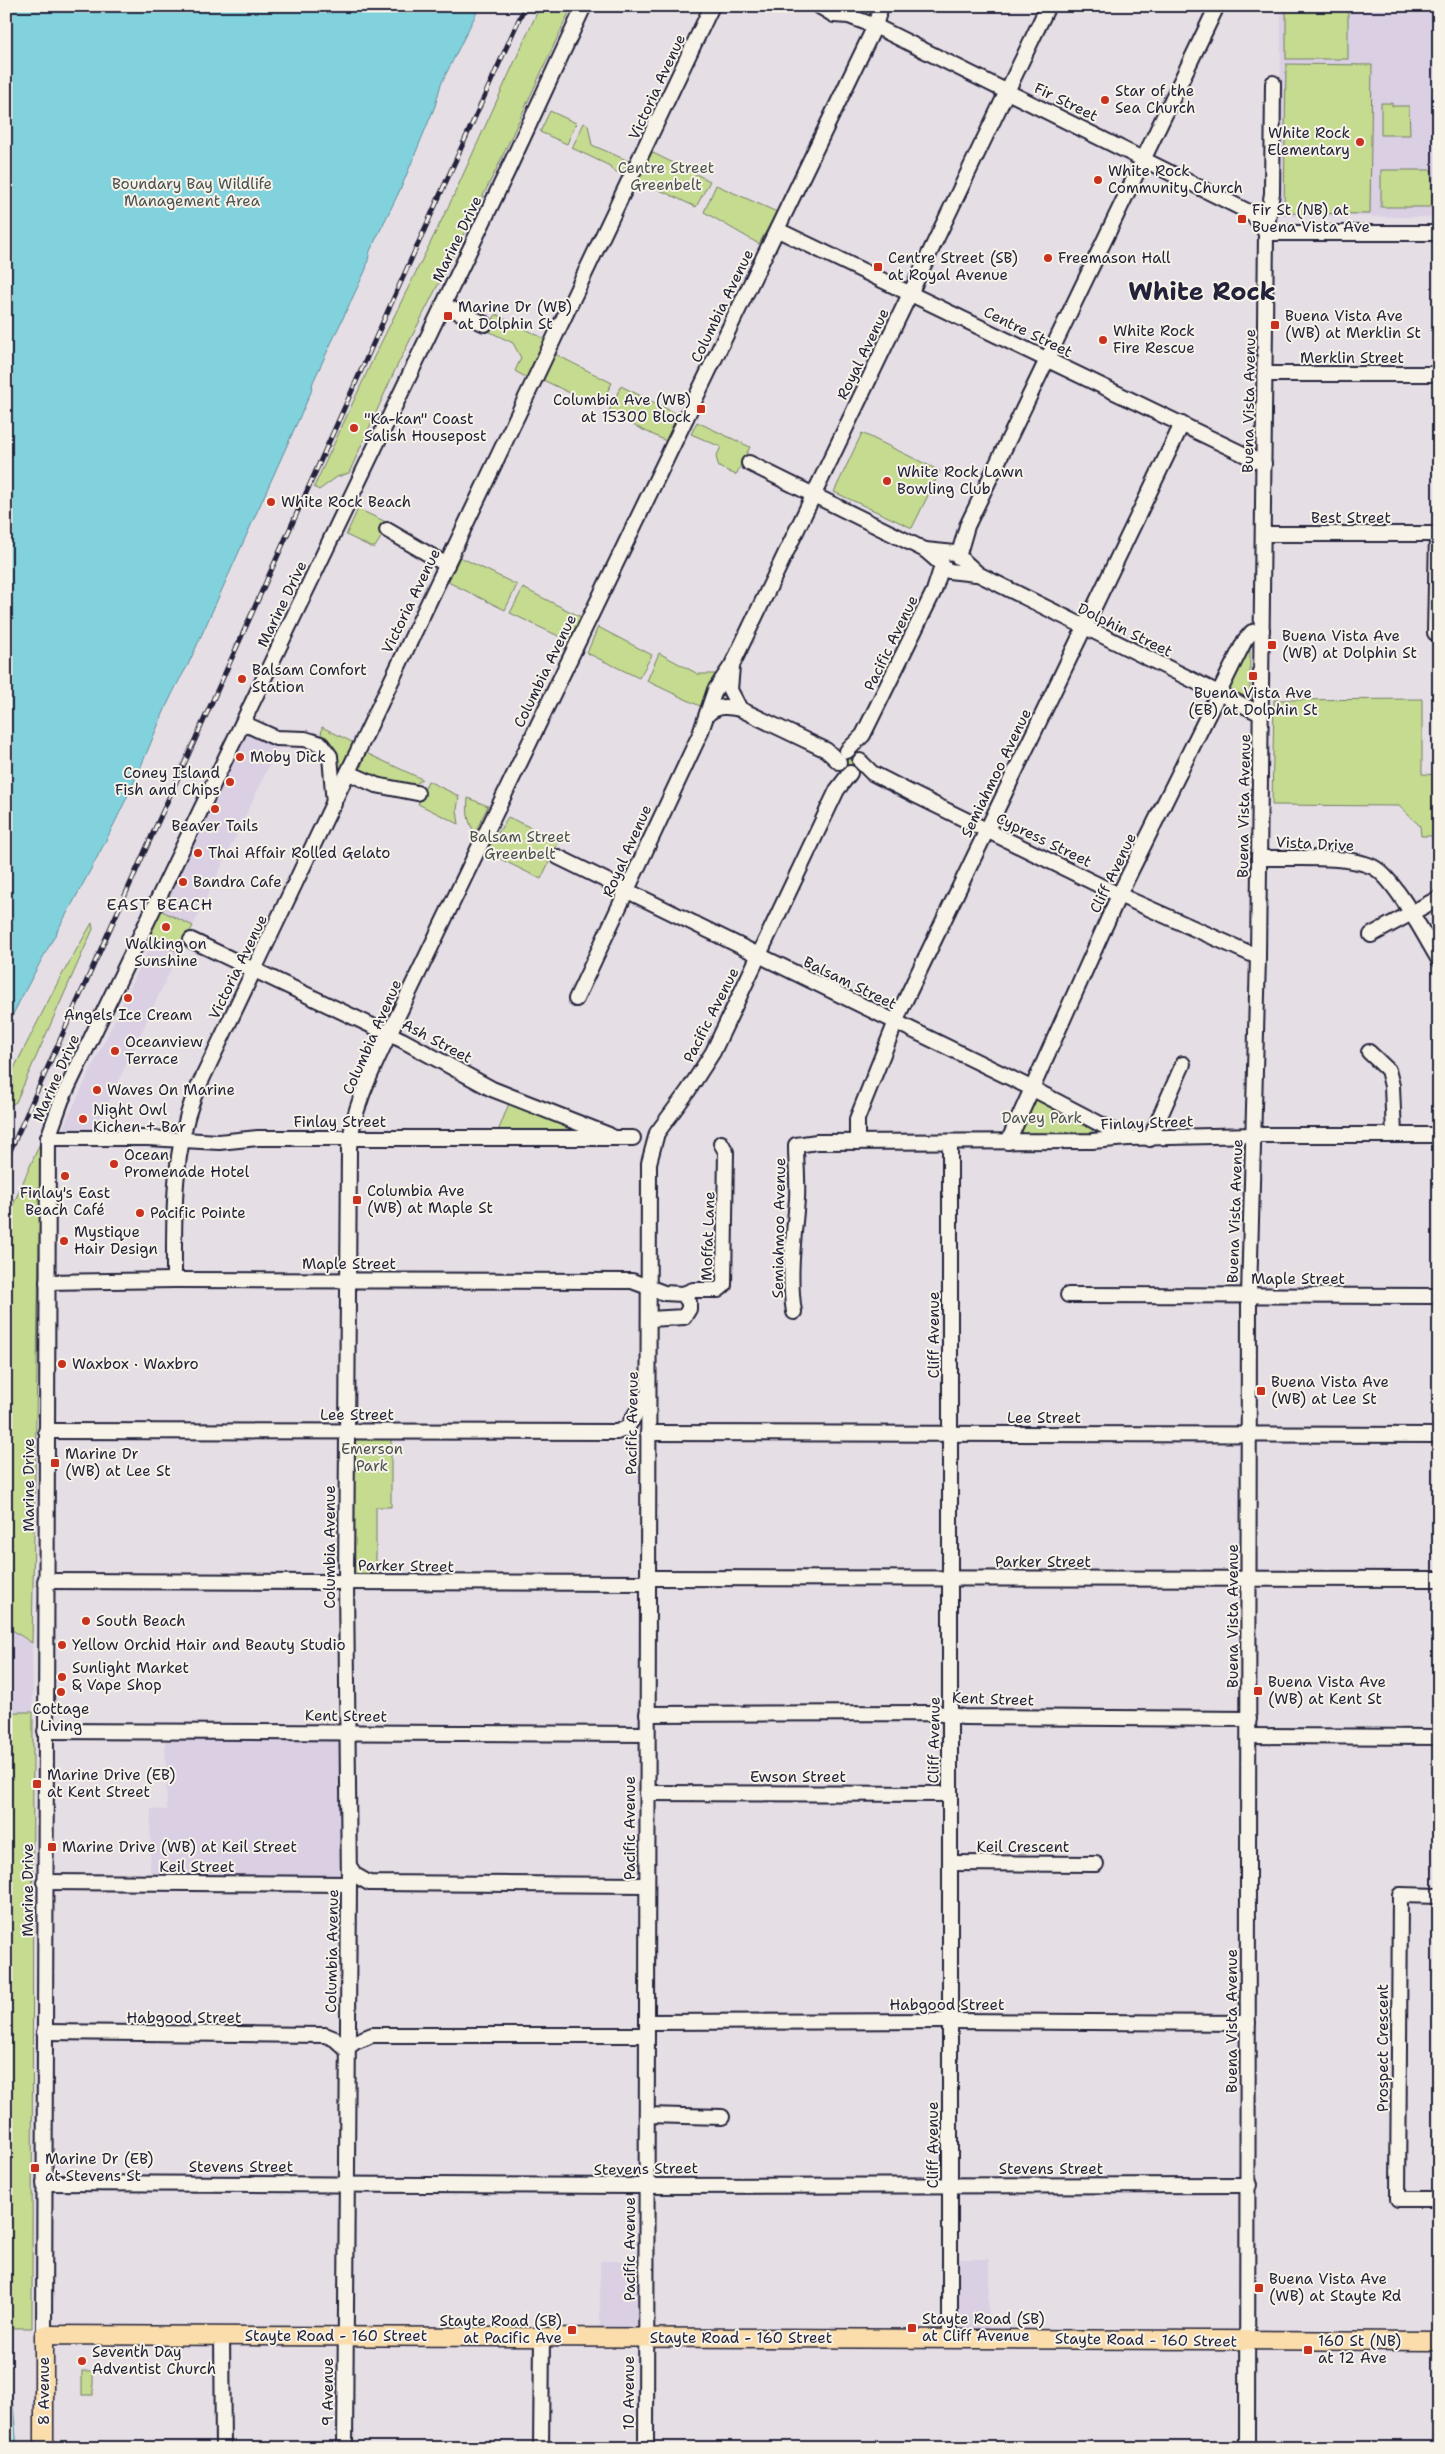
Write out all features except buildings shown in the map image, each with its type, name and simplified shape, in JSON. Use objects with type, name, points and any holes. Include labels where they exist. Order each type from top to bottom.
[{"type":"main road","name":"Stayte Road - 160 Street","points":[[44,2335],[1439,2341]]},
{"type":"main road","name":"8 Avenue","points":[[44,2335],[44,2448]]},
{"type":"street","name":"Marine Drive","points":[[44,2335],[44,1882],[48,1138],[62,1099],[584,6]]},
{"type":"street","name":"Victoria Avenue","points":[[174,1280],[175,1203],[180,1140],[200,1081],[334,804],[404,651],[447,565],[712,6]]},
{"type":"street","name":"Fir Street","points":[[819,6],[834,15],[849,16],[875,26],[1143,158],[1253,214],[1266,232]]},
{"type":"street","name":"Fir Street","points":[[837,6],[849,16]]},
{"type":"street","name":"Columbia Avenue","points":[[344,2336],[349,1900],[346,1280],[350,1138],[364,1088],[778,230],[875,26],[882,6]]},
{"type":"street","name":"Royal Avenue","points":[[576,999],[628,892],[644,850],[707,715],[715,690],[732,665],[1048,6]]},
{"type":"street","name":"Pacific Avenue","points":[[646,2338],[646,1734],[650,1319],[649,1163],[653,1143],[657,1133],[713,1052],[849,762],[967,526],[1217,6]]},
{"type":"street","name":"Buena Vista Avenue","points":[[1247,2448],[1250,1736],[1249,1296],[1258,957],[1266,232],[1272,208],[1273,83]]},
{"type":"street","name":"Centre Street","points":[[778,230],[1264,464]]},
{"type":"street","points":[[1266,232],[1439,233]]},
{"type":"street","points":[[443,304],[485,324]]},
{"type":"street","name":"Merklin Street","points":[[1265,374],[1439,374]]},
{"type":"street","name":"Semiahmoo Avenue","points":[[857,1142],[857,1119],[896,1023],[986,830],[1182,424]]},
{"type":"street","points":[[749,463],[949,562]]},
{"type":"street","points":[[387,530],[447,565]]},
{"type":"street","name":"Best Street","points":[[1264,534],[1438,534]]},
{"type":"street","points":[[1436,633],[1438,534]]},
{"type":"street","name":"Dolphin Street","points":[[949,562],[1261,714]]},
{"type":"street","name":"Cliff Avenue","points":[[1008,1142],[1119,895],[1220,694],[1245,640],[1252,632],[1262,630]]},
{"type":"street","points":[[732,665],[730,690],[740,709]]},
{"type":"street","points":[[707,715],[713,709],[722,707],[740,709],[849,762]]},
{"type":"street","points":[[243,723],[276,738],[305,739],[321,744],[330,756],[334,804]]},
{"type":"street","name":"Cypress Street","points":[[849,762],[1119,895],[1258,957]]},
{"type":"street","points":[[348,773],[376,785],[417,792]]},
{"type":"street","name":"Balsam Street","points":[[558,857],[759,957],[1031,1088],[1128,1138]]},
{"type":"street","name":"Vista Drive","points":[[1259,858],[1352,860],[1374,867],[1388,879],[1439,960]]},
{"type":"street","points":[[1371,935],[1439,898]]},
{"type":"street","name":"Ash Street","points":[[191,940],[390,1034],[492,1090],[616,1138]]},
{"type":"street","points":[[1369,1052],[1388,1070],[1392,1086],[1394,1135]]},
{"type":"street","points":[[1150,1139],[1183,1064]]},
{"type":"street","name":"Finlay Street","points":[[796,1145],[817,1142],[1092,1142],[1128,1138],[1150,1139],[1254,1135],[1439,1135]]},
{"type":"street","name":"Finlay Street","points":[[48,1138],[219,1142],[258,1138],[633,1138]]},
{"type":"street","name":"Cliff Avenue","points":[[950,1142],[950,2338]]},
{"type":"street","name":"Moffat Lane","points":[[682,1294],[693,1290],[718,1290],[724,1285],[726,1152],[722,1144]]},
{"type":"street","name":"Semiahmoo Avenue","points":[[794,1312],[791,1292],[791,1249],[797,1198],[796,1145]]},
{"type":"street","name":"Maple Street","points":[[47,1282],[174,1280],[632,1281],[650,1289]]},
{"type":"street","points":[[650,1289],[664,1293],[682,1294],[690,1306],[684,1317],[650,1319]]},
{"type":"street","name":"Maple Street","points":[[1068,1295],[1439,1296]]},
{"type":"street","name":"Lee Street","points":[[46,1431],[617,1432],[627,1428],[648,1394]]},
{"type":"street","name":"Lee Street","points":[[648,1433],[1439,1435]]},
{"type":"street","name":"Parker Street","points":[[46,1582],[951,1578],[1439,1579]]},
{"type":"street","name":"Kent Street","points":[[647,1714],[936,1713],[950,1715],[1249,1718]]},
{"type":"street","name":"Kent Street","points":[[45,1731],[646,1734]]},
{"type":"street","points":[[1250,1736],[1439,1737]]},
{"type":"street","name":"Ewson Street","points":[[647,1793],[950,1794]]},
{"type":"street","name":"Keil Crescent","points":[[950,1863],[1096,1864]]},
{"type":"street","points":[[349,1866],[355,1875],[369,1883],[646,1885]]},
{"type":"street","name":"Keil Street","points":[[44,1882],[349,1884]]},
{"type":"street","points":[[349,1900],[355,1892],[369,1883]]},
{"type":"street","name":"Prospect Crescent","points":[[1439,1896],[1400,1896],[1398,2199],[1439,2199]]},
{"type":"street","points":[[324,2035],[339,2028],[348,2018],[361,2030],[372,2035]]},
{"type":"street","name":"Habgood Street","points":[[346,2049],[355,2042],[372,2035],[950,2021],[1248,2023]]},
{"type":"street","name":"Habgood Street","points":[[44,2032],[324,2035]]},
{"type":"street","points":[[324,2035],[335,2039],[346,2049]]},
{"type":"street","points":[[647,2115],[722,2117]]},
{"type":"street","name":"Stevens Street","points":[[44,2182],[646,2185],[1249,2185]]},
{"type":"street","points":[[222,2335],[222,2448]]},
{"type":"street","name":"9 Avenue","points":[[344,2336],[344,2448]]},
{"type":"street","points":[[541,2448],[542,2337]]},
{"type":"street","name":"10 Avenue","points":[[646,2338],[646,2448]]},
{"type":"shaded area","name":"White Rock Elementary","points":[[1281,6],[1439,6],[1439,217],[1280,216]]},
{"type":"shaded area","points":[[246,734],[277,749],[193,926],[160,910]]},
{"type":"shaded area","points":[[153,940],[179,952],[109,1101],[91,1135],[61,1132]]},
{"type":"shaded area","points":[[6,1626],[32,1643],[33,1712],[6,1712]]},
{"type":"shaded area","points":[[165,1735],[328,1738],[338,1742],[342,1746],[342,1870],[340,1874],[337,1877],[281,1879],[260,1876],[150,1875],[151,1809],[167,1810]]},
{"type":"shaded area","points":[[955,2259],[989,2259],[988,2334],[964,2332],[956,2322]]},
{"type":"shaded area","points":[[600,2261],[641,2261],[641,2321],[634,2330],[600,2332]]},
{"type":"green space","points":[[540,6],[572,6],[497,168],[395,370],[349,473],[337,477],[319,490],[314,487],[373,359],[452,199]]},
{"type":"green space","points":[[1286,6],[1348,6],[1348,59],[1286,59]]},
{"type":"green space","points":[[1286,64],[1372,65],[1370,214],[1284,213]]},
{"type":"green space","points":[[1381,103],[1392,103],[1392,106],[1409,106],[1410,135],[1381,135]]},
{"type":"green space","points":[[550,111],[576,123],[567,144],[540,132]]},
{"type":"green space","name":"Centre Street Greenbelt","points":[[584,123],[588,125],[592,145],[631,162],[624,176],[611,169],[610,166],[572,148]]},
{"type":"green space","name":"Centre Street Greenbelt","points":[[651,152],[710,181],[696,207],[638,180]]},
{"type":"green space","points":[[1381,170],[1432,170],[1432,207],[1381,207]]},
{"type":"green space","name":"Centre Street Greenbelt","points":[[716,185],[777,212],[759,244],[704,212]]},
{"type":"green space","points":[[496,314],[545,339],[527,378],[515,371],[521,358],[513,343],[488,331]]},
{"type":"green space","points":[[555,354],[612,383],[599,407],[543,380]]},
{"type":"green space","points":[[621,386],[679,415],[666,441],[608,413]]},
{"type":"green space","points":[[697,422],[750,447],[736,475],[719,467],[716,457],[721,447],[691,434]]},
{"type":"green space","name":"White Rock Lawn Bowling Club","points":[[862,433],[940,471],[912,528],[834,492]]},
{"type":"green space","points":[[358,509],[386,522],[381,532],[382,536],[375,547],[371,547],[346,535]]},
{"type":"green space","points":[[460,557],[517,585],[505,610],[448,582]]},
{"type":"green space","points":[[523,588],[583,618],[571,642],[510,613]]},
{"type":"green space","points":[[598,627],[652,655],[639,678],[587,653]]},
{"type":"green space","points":[[1250,641],[1250,701],[1226,690]]},
{"type":"green space","points":[[659,653],[698,674],[715,674],[702,707],[647,681]]},
{"type":"green space","points":[[1422,699],[1422,774],[1439,775],[1439,836],[1421,836],[1420,826],[1399,806],[1272,805],[1274,700]]},
{"type":"green space","points":[[322,727],[354,743],[337,781],[331,748],[321,736]]},
{"type":"green space","points":[[366,753],[422,779],[416,784],[402,784],[386,782],[372,777],[360,769]]},
{"type":"green space","points":[[849,754],[855,756],[857,762],[855,768],[849,770],[843,768],[841,762],[843,756]]},
{"type":"green space","name":"Balsam Street Greenbelt","points":[[428,781],[459,796],[457,810],[459,824],[418,804]]},
{"type":"green space","name":"Balsam Street Greenbelt","points":[[468,798],[488,806],[475,833],[468,816]]},
{"type":"green space","name":"Balsam Street Greenbelt","points":[[508,817],[559,841],[541,879],[486,852]]},
{"type":"green space","points":[[160,910],[193,926],[179,952],[147,937]]},
{"type":"green space","points":[[92,923],[93,929],[16,1102],[6,1108],[6,1084],[59,980]]},
{"type":"green space","name":"Davey Park","points":[[1034,1097],[1092,1127],[1092,1135],[1024,1135],[1019,1131]]},
{"type":"green space","points":[[510,1101],[580,1131],[572,1134],[497,1134]]},
{"type":"green space","points":[[41,1141],[32,1643],[6,1626],[6,1221]]},
{"type":"green space","name":"Emerson Park","points":[[391,1437],[391,1507],[376,1507],[376,1577],[357,1576],[351,1570],[351,1555],[354,1547],[354,1440]]},
{"type":"green space","points":[[6,1712],[33,1712],[32,2328],[6,2328]]},
{"type":"green space","points":[[82,2371],[93,2371],[93,2395],[82,2395]]},
{"type":"water","name":"Boundary Bay Wildlife Management Area","points":[[6,6],[480,6],[441,84],[435,106],[401,188],[370,251],[366,269],[313,382],[311,392],[134,782],[104,845],[6,1028]]},
{"type":"water","points":[[6,2378],[13,2405],[17,2448],[6,2448]]},
{"type":"railway","points":[[6,1160],[525,6]]},
{"type":"place","name":"Star of the Sea Church","points":[[1105,100]]},
{"type":"place","name":"White Rock Elementary","points":[[1360,142]]},
{"type":"place","name":"White Rock Community Church","points":[[1098,180]]},
{"type":"place","name":"Fir St (NB) at Buena Vista Ave","points":[[1242,219]]},
{"type":"place","name":"Freemason Hall","points":[[1048,258]]},
{"type":"place","name":"Centre Street (SB) at Royal Avenue","points":[[878,267]]},
{"type":"place","name":"Marine Dr (WB) at Dolphin St","points":[[448,316]]},
{"type":"place","name":"Buena Vista Ave (WB) at Merklin St","points":[[1275,325]]},
{"type":"place","name":"White Rock Fire Rescue","points":[[1103,340]]},
{"type":"place","name":"Columbia Ave (WB) at 15300 Block","points":[[701,409]]},
{"type":"place","name":"\"Ka-kan\" Coast Salish Housepost","points":[[354,428]]},
{"type":"place","name":"White Rock Lawn Bowling Club","points":[[887,481]]},
{"type":"place","name":"White Rock Beach","points":[[271,502]]},
{"type":"place","name":"Buena Vista Ave (WB) at Dolphin St","points":[[1272,645]]},
{"type":"place","name":"Buena Vista Ave (EB) at Dolphin St","points":[[1253,676]]},
{"type":"place","name":"Balsam Comfort Station","points":[[242,679]]},
{"type":"place","name":"Moby Dick","points":[[240,757]]},
{"type":"place","name":"Coney Island Fish and Chips","points":[[230,782]]},
{"type":"place","name":"Beaver Tails","points":[[215,809]]},
{"type":"place","name":"Thai Affair Rolled Gelato","points":[[198,853]]},
{"type":"place","name":"Bandra Cafe","points":[[183,882]]},
{"type":"place","name":"Walking on Sunshine","points":[[166,927]]},
{"type":"place","name":"Angels Ice Cream","points":[[128,998]]},
{"type":"place","name":"Oceanview Terrace","points":[[115,1051]]},
{"type":"place","name":"Waves On Marine","points":[[97,1090]]},
{"type":"place","name":"Night Owl Kichen + Bar","points":[[83,1119]]},
{"type":"place","name":"Ocean Promenade Hotel","points":[[114,1164]]},
{"type":"place","name":"Finlay's East Beach Café","points":[[65,1176]]},
{"type":"place","name":"Columbia Ave (WB) at Maple St","points":[[357,1200]]},
{"type":"place","name":"Pacific Pointe","points":[[140,1213]]},
{"type":"place","name":"Mystique Hair Design","points":[[64,1241]]},
{"type":"place","name":"Waxbox · Waxbro","points":[[62,1364]]},
{"type":"place","name":"Buena Vista Ave (WB) at Lee St","points":[[1261,1391]]},
{"type":"place","name":"Marine Dr (WB) at Lee St","points":[[55,1463]]},
{"type":"place","name":"South Beach","points":[[86,1621]]},
{"type":"place","name":"Yellow Orchid Hair and Beauty Studio","points":[[62,1645]]},
{"type":"place","name":"Sunlight Market & Vape Shop","points":[[62,1677]]},
{"type":"place","name":"Buena Vista Ave (WB) at Kent St","points":[[1258,1691]]},
{"type":"place","name":"Cottage Living","points":[[61,1692]]},
{"type":"place","name":"Marine Drive (EB) at Kent Street","points":[[37,1784]]},
{"type":"place","name":"Marine Drive (WB) at Keil Street","points":[[52,1847]]},
{"type":"place","name":"Marine Dr (EB) at Stevens St","points":[[35,2168]]},
{"type":"place","name":"Buena Vista Ave (WB) at Stayte Rd","points":[[1259,2288]]},
{"type":"place","name":"Stayte Road (SB) at Cliff Avenue","points":[[912,2328]]},
{"type":"place","name":"Stayte Road (SB) at Pacific Ave","points":[[572,2330]]},
{"type":"place","name":"160 St (NB) at 12 Ave","points":[[1308,2350]]},
{"type":"place","name":"Seventh Day Adventist Church","points":[[82,2361]]},
{"type":"district","name":"White Rock","points":[[1202,291]]},
{"type":"district","name":"EAST BEACH","points":[[160,904]]}]
